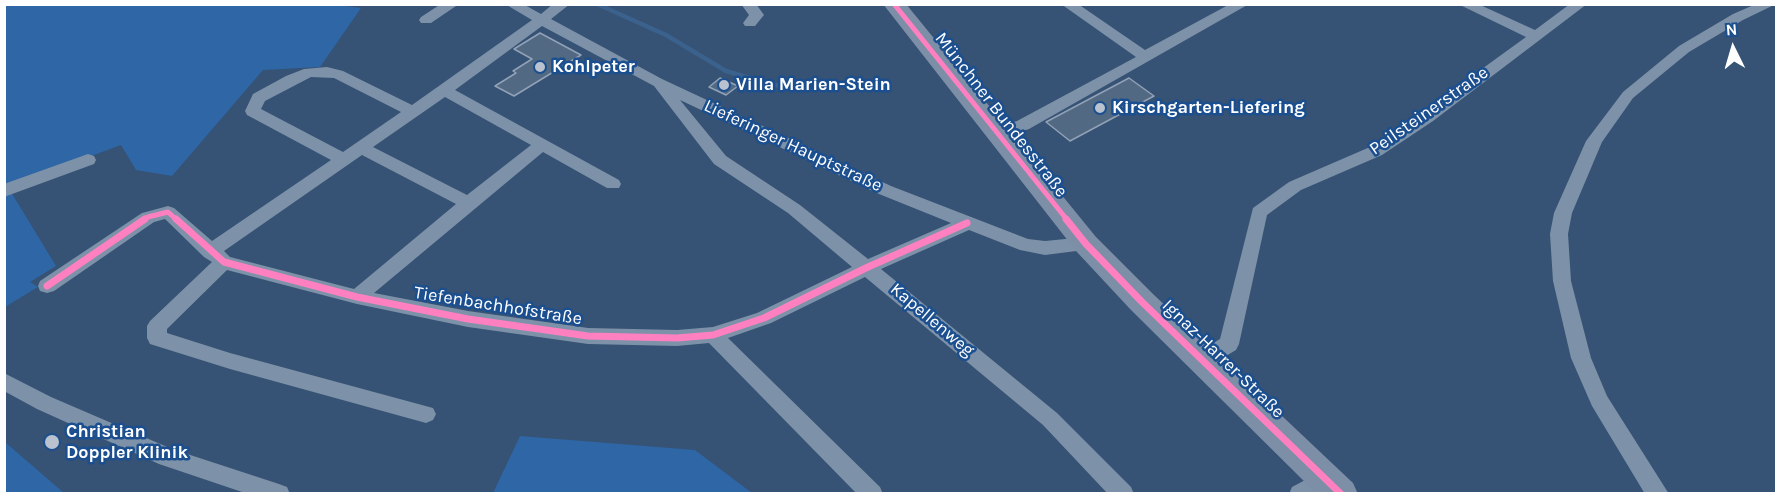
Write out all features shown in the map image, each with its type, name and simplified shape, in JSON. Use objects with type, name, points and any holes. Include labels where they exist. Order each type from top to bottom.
[{"type":"main road","name":"Münchner Bundesstraße","points":[[894,4],[1086,244]]},
{"type":"main road","name":"Ignaz-Harrer-Straße","points":[[1086,244],[1202,360],[1322,489]]},
{"type":"street","points":[[426,20],[452,4]]},
{"type":"street","name":"Lieferinger Hauptstraße","points":[[512,4],[657,82],[885,190],[1026,245],[1045,248],[1086,244]]},
{"type":"street","points":[[426,414],[230,361],[157,338],[157,326],[217,257],[343,159],[563,4]]},
{"type":"street","points":[[748,4],[757,15],[750,23]]},
{"type":"street","points":[[1068,4],[1144,56]]},
{"type":"street","points":[[997,134],[1023,125],[1143,60],[1144,56],[1242,4]]},
{"type":"street","points":[[1465,4],[1536,36]]},
{"type":"street","name":"Peilsteinerstraße","points":[[1202,360],[1229,344],[1259,212],[1295,186],[1376,151],[1427,117],[1580,4]]},
{"type":"street","points":[[1658,494],[1599,400],[1581,358],[1562,281],[1561,226],[1594,141],[1628,95],[1684,48],[1738,17],[1769,4]]},
{"type":"street","points":[[343,159],[253,111],[258,98],[291,79],[309,72],[327,72],[338,75],[411,111]]},
{"type":"street","name":"Kapellenweg","points":[[657,82],[720,160],[794,209],[868,267],[1050,419],[1123,494]]},
{"type":"street","points":[[442,89],[613,184]]},
{"type":"street","points":[[357,297],[468,202],[542,144]]},
{"type":"street","points":[[360,147],[468,202]]},
{"type":"street","points":[[4,191],[88,160]]},
{"type":"street","name":"Tiefenbachhofstraße","points":[[47,286],[148,217],[168,212],[217,257],[357,297],[468,319],[588,336],[634,339],[713,335],[764,318],[868,267],[967,223]]},
{"type":"street","points":[[713,335],[872,494]]},
{"type":"street","points":[[4,381],[44,403],[167,457],[279,494]]},
{"type":"shaded area","points":[[331,4],[361,8],[320,67],[263,70],[172,176],[136,170],[121,145],[8,187],[56,266],[30,282],[38,287],[5,307],[5,5]]},
{"type":"shaded area","points":[[520,436],[695,450],[752,493],[493,493]]},
{"type":"shaded area","points":[[5,442],[64,493],[5,493]]},
{"type":"building","name":"Kohlpeter","points":[[540,33],[581,55],[514,96],[495,86],[516,73],[513,71],[532,59],[514,49]]},
{"type":"building","name":"Villa Marien-Stein","points":[[720,78],[738,86],[726,95],[709,87]]},
{"type":"building","name":"Kirschgarten-Liefering","points":[[1129,78],[1154,96],[1070,141],[1046,122]]},
{"type":"waterway","points":[[597,4],[666,35],[726,71],[774,85],[792,87]]},
{"type":"cycle path","points":[[894,4],[1086,244],[1142,302],[1341,494]]},
{"type":"cycle path","points":[[47,286],[148,217],[168,212],[224,262],[357,297],[468,319],[588,336],[677,338],[713,335],[764,318],[868,267],[967,223]]},
{"type":"place","name":"Kohlpeter","points":[[540,67]]},
{"type":"place","name":"Villa Marien-Stein","points":[[724,85]]},
{"type":"place","name":"Kirschgarten-Liefering","points":[[1100,108]]},
{"type":"place","name":"Christian Doppler Klinik","points":[[52,442]]}]
